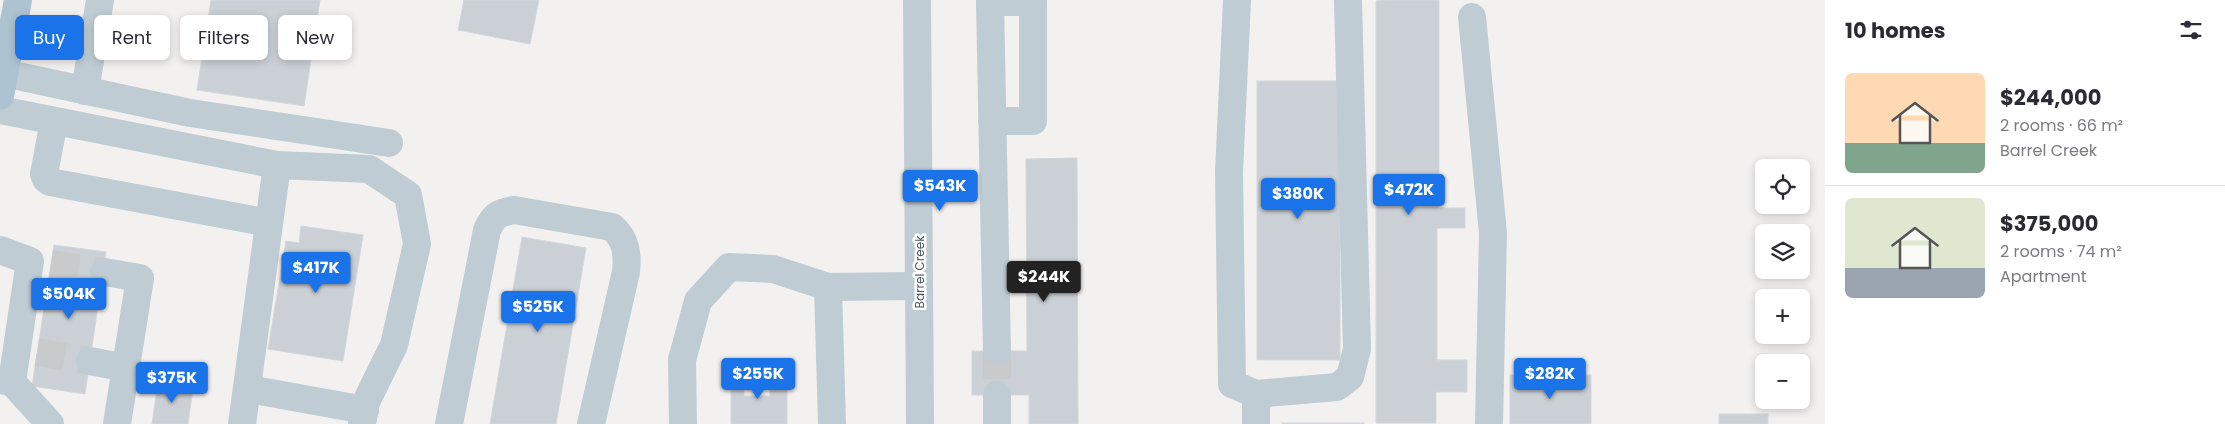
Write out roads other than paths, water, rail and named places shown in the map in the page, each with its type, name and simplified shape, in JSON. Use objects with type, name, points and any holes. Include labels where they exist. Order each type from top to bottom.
[{"type":"main road","points":[[2,85],[18,0]]},
{"type":"street","points":[[85,91],[100,0]]},
{"type":"street","name":"Barrel Creek","points":[[917,0],[920,424]]},
{"type":"street","points":[[1237,0],[1229,172],[1232,384],[1256,394],[1337,387],[1350,377],[1357,349],[1348,0]]},
{"type":"street","points":[[1472,16],[1493,233],[1490,424]]},
{"type":"street","points":[[2,85],[85,91],[190,113],[389,144]]},
{"type":"street","points":[[0,110],[277,165],[370,169],[408,196],[418,244],[394,345],[366,402],[363,417],[248,389]]},
{"type":"street","points":[[54,120],[44,174],[50,182],[269,223]]},
{"type":"street","points":[[992,120],[997,350]]},
{"type":"street","points":[[242,424],[277,165]]},
{"type":"street","points":[[449,424],[487,230],[491,220],[500,212],[514,210],[612,227],[621,235],[628,259],[592,424]]},
{"type":"street","points":[[0,250],[41,262],[27,351],[6,381],[50,424]]},
{"type":"street","points":[[683,424],[682,360],[698,301],[729,266],[773,269],[828,287],[919,286]]},
{"type":"street","points":[[104,272],[140,278],[117,424]]},
{"type":"street","points":[[828,287],[832,424]]},
{"type":"street","points":[[90,362],[126,368]]},
{"type":"street","points":[[1256,394],[1256,424]]},
{"type":"street","points":[[997,395],[997,424]]},
{"type":"tunnel","points":[[51,264],[104,272]]},
{"type":"tunnel","points":[[997,351],[997,395]]},
{"type":"tunnel","points":[[37,352],[90,361]]}]
